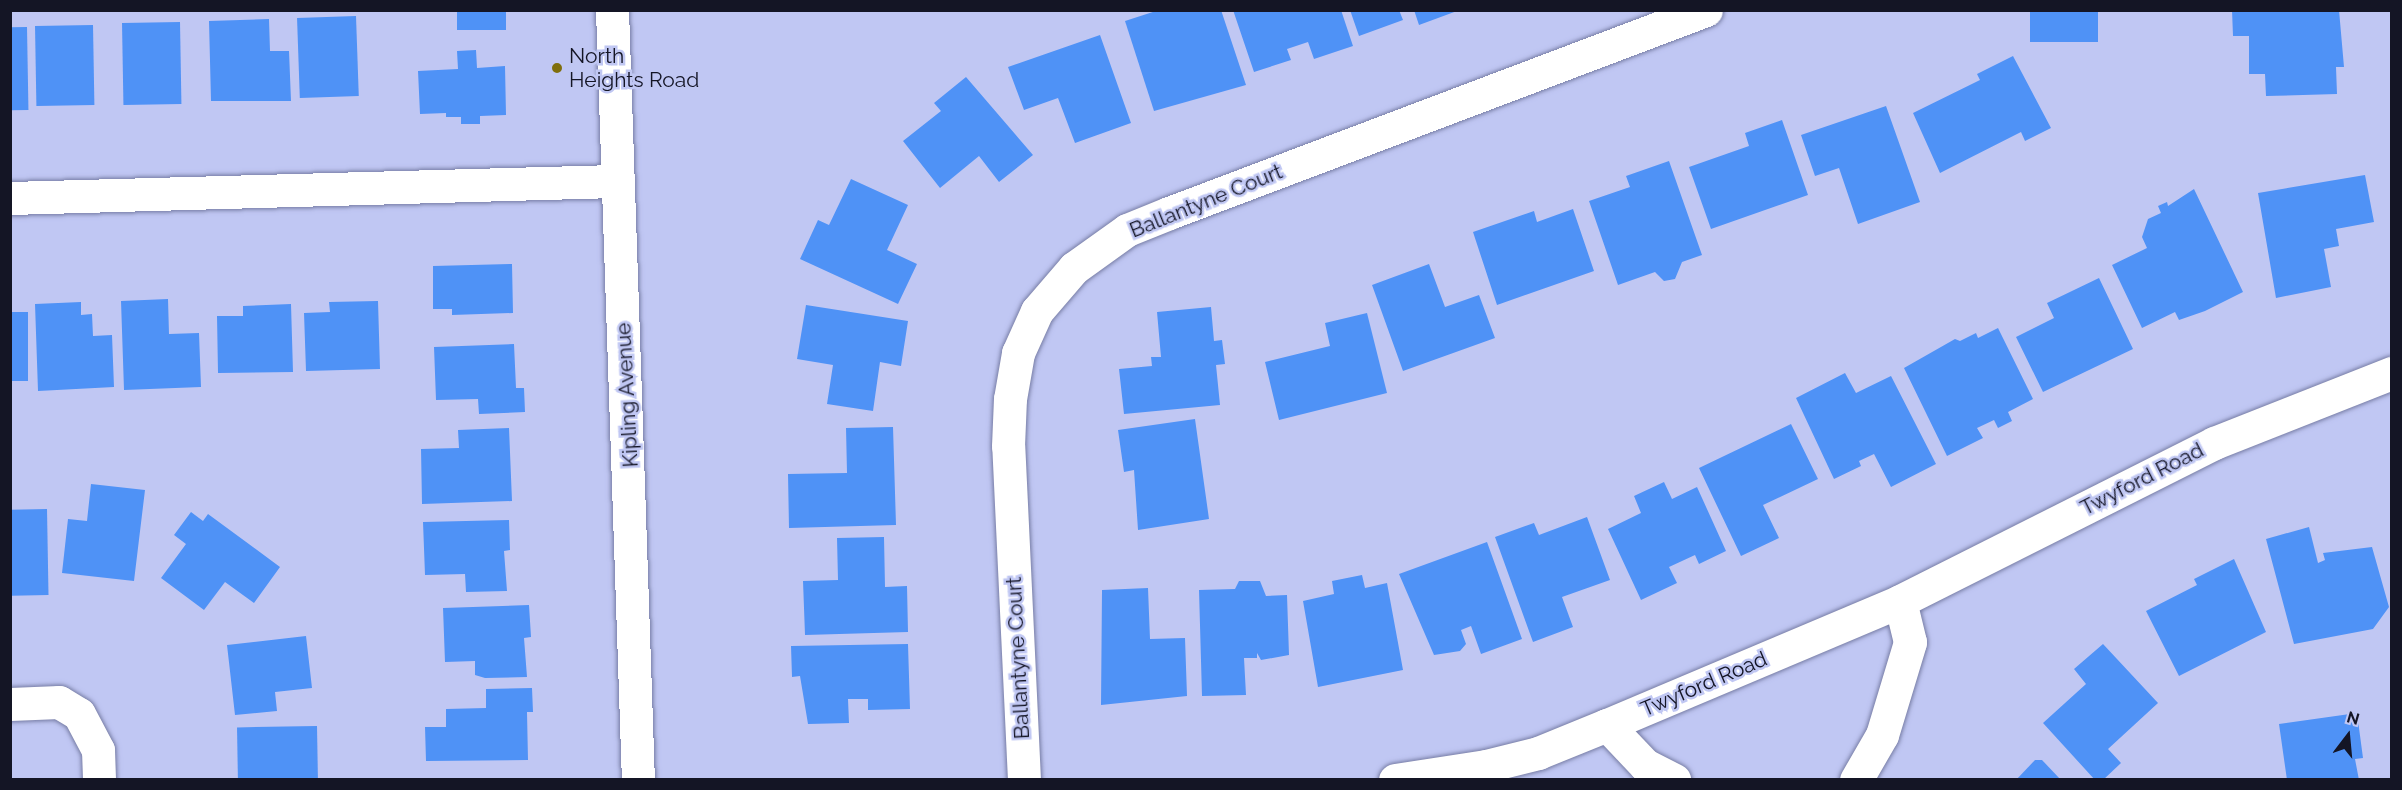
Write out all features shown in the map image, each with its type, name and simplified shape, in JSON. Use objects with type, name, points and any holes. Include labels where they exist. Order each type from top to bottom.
[{"type":"street","name":"Kipling Avenue","points":[[612,10],[616,180],[632,511],[638,780]]},
{"type":"street","name":"Ballantyne Court","points":[[1024,780],[1008,446],[1010,399],[1018,353],[1037,311],[1074,268],[1127,230],[1158,217],[1707,10]]},
{"type":"street","points":[[10,198],[616,180]]},
{"type":"street","name":"Twyford Road","points":[[1395,780],[1486,766],[1538,753],[1607,725],[1900,601],[2214,443],[2391,373]]},
{"type":"street","points":[[1856,780],[1882,735],[1910,642],[1900,601]]},
{"type":"street","points":[[10,704],[59,702],[79,714],[98,750],[99,780]]},
{"type":"street","name":"Twyford Road","points":[[1607,725],[1645,765],[1674,780]]},
{"type":"building","points":[[457,10],[506,10],[506,30],[457,30]]},
{"type":"building","points":[[1159,10],[1221,10],[1246,85],[1154,111],[1125,21]]},
{"type":"building","points":[[1233,10],[1341,10],[1353,46],[1314,59],[1308,42],[1287,49],[1291,60],[1254,72]]},
{"type":"building","points":[[1350,10],[1399,10],[1403,20],[1359,36]]},
{"type":"building","points":[[1414,10],[1457,10],[1457,11],[1419,25]]},
{"type":"building","points":[[2030,10],[2098,10],[2098,42],[2030,42]]},
{"type":"building","points":[[2232,10],[2339,10],[2344,67],[2336,67],[2337,94],[2266,96],[2265,74],[2249,74],[2249,36],[2233,36]]},
{"type":"building","points":[[356,16],[359,96],[300,98],[297,18]]},
{"type":"building","points":[[269,19],[270,51],[289,51],[291,101],[211,101],[209,21]]},
{"type":"building","points":[[180,22],[181,104],[123,105],[122,23]]},
{"type":"building","points":[[93,25],[94,105],[36,106],[35,26]]},
{"type":"building","points":[[10,27],[27,27],[28,110],[11,110]]},
{"type":"building","points":[[1100,35],[1131,123],[1075,143],[1058,98],[1024,110],[1008,67]]},
{"type":"building","points":[[476,50],[477,68],[505,66],[506,115],[480,116],[480,124],[461,124],[461,117],[446,117],[446,113],[420,114],[418,71],[458,69],[457,51]]},
{"type":"building","points":[[2013,56],[2051,128],[2025,141],[2021,132],[1940,173],[1913,113],[1980,80],[1977,74]]},
{"type":"building","points":[[966,77],[1033,155],[999,182],[979,156],[940,188],[903,141],[941,111],[934,103]]},
{"type":"building","points":[[1886,106],[1920,202],[1858,224],[1839,168],[1815,176],[1801,135]]},
{"type":"building","points":[[1782,120],[1808,195],[1711,229],[1689,167],[1749,146],[1745,133]]},
{"type":"building","points":[[1669,161],[1702,255],[1682,262],[1675,279],[1664,281],[1655,272],[1618,285],[1589,201],[1630,187],[1626,176]]},
{"type":"building","points":[[2365,175],[2374,222],[2336,229],[2339,246],[2324,249],[2331,287],[2276,298],[2258,193]]},
{"type":"building","points":[[851,179],[908,205],[887,250],[917,264],[898,304],[800,259],[818,220],[829,225]]},
{"type":"building","points":[[2194,189],[2243,292],[2205,311],[2179,320],[2175,312],[2142,328],[2112,265],[2147,248],[2142,237],[2148,219],[2161,213],[2158,206],[2167,202],[2168,206]]},
{"type":"building","points":[[1573,209],[1594,271],[1497,305],[1473,232],[1534,211],[1537,222]]},
{"type":"building","points":[[512,264],[513,313],[452,315],[452,309],[433,309],[433,266]]},
{"type":"building","points":[[1429,264],[1445,307],[1479,295],[1495,338],[1403,371],[1372,285]]},
{"type":"building","points":[[2099,278],[2133,349],[2043,392],[2016,337],[2054,318],[2047,303]]},
{"type":"building","points":[[168,299],[169,334],[199,333],[201,387],[124,390],[121,301]]},
{"type":"building","points":[[378,301],[380,369],[306,371],[304,313],[330,312],[329,302]]},
{"type":"building","points":[[81,302],[81,315],[92,314],[93,336],[112,335],[114,387],[38,391],[35,304]]},
{"type":"building","points":[[291,304],[293,372],[218,373],[217,316],[243,316],[243,306]]},
{"type":"building","points":[[806,305],[908,321],[901,366],[880,362],[873,411],[827,404],[833,365],[797,359]]},
{"type":"building","points":[[1211,307],[1214,341],[1222,340],[1225,364],[1216,365],[1220,405],[1124,414],[1119,369],[1152,366],[1151,357],[1161,357],[1157,312]]},
{"type":"building","points":[[10,312],[28,312],[28,381],[10,381]]},
{"type":"building","points":[[1367,313],[1387,393],[1279,420],[1265,362],[1330,346],[1325,323]]},
{"type":"building","points":[[1998,328],[2033,399],[2008,412],[2012,421],[1998,428],[1994,420],[1977,428],[1983,438],[1947,456],[1904,368],[1955,339],[1960,341],[1976,333],[1978,338]]},
{"type":"building","points":[[514,344],[516,388],[524,388],[525,412],[479,414],[478,399],[436,400],[434,347]]},
{"type":"building","points":[[1845,373],[1856,393],[1891,376],[1936,464],[1891,487],[1874,454],[1859,461],[1861,466],[1834,479],[1796,398]]},
{"type":"building","points":[[1195,419],[1209,519],[1138,530],[1134,470],[1124,472],[1118,430]]},
{"type":"building","points":[[1791,424],[1818,479],[1763,505],[1779,538],[1741,556],[1699,468]]},
{"type":"building","points":[[893,427],[896,525],[789,528],[788,474],[847,473],[846,428]]},
{"type":"building","points":[[509,428],[512,501],[422,504],[421,449],[459,448],[458,430]]},
{"type":"building","points":[[1664,482],[1672,499],[1697,487],[1726,551],[1699,564],[1695,555],[1669,567],[1677,583],[1641,600],[1608,529],[1641,513],[1634,496]]},
{"type":"building","points":[[91,484],[145,490],[134,581],[62,573],[68,519],[87,521]]},
{"type":"building","points":[[47,509],[49,595],[12,596],[10,510]]},
{"type":"building","points":[[191,512],[203,521],[208,514],[280,567],[254,603],[225,582],[204,610],[161,578],[186,544],[174,535]]},
{"type":"building","points":[[1587,517],[1610,580],[1562,597],[1573,627],[1533,642],[1495,537],[1534,523],[1539,535]]},
{"type":"building","points":[[509,520],[510,550],[504,551],[507,591],[466,592],[465,574],[425,575],[423,522]]},
{"type":"building","points":[[2309,527],[2318,563],[2325,560],[2323,553],[2372,547],[2389,607],[2373,629],[2294,644],[2266,539]]},
{"type":"building","points":[[884,537],[885,587],[907,586],[908,632],[805,635],[803,581],[838,580],[837,538]]},
{"type":"building","points":[[1487,542],[1522,639],[1481,654],[1471,626],[1461,630],[1466,644],[1460,651],[1434,655],[1399,574]]},
{"type":"building","points":[[2234,559],[2266,632],[2179,676],[2146,611],[2197,585],[2194,579]]},
{"type":"building","points":[[1362,575],[1365,588],[1387,583],[1403,670],[1318,687],[1303,601],[1334,594],[1332,581]]},
{"type":"building","points":[[1239,581],[1260,581],[1266,596],[1287,595],[1289,655],[1261,660],[1257,653],[1257,658],[1244,658],[1246,695],[1202,696],[1199,590],[1235,589]]},
{"type":"building","points":[[1148,588],[1150,639],[1185,638],[1187,696],[1101,705],[1102,590]]},
{"type":"building","points":[[529,605],[531,637],[524,638],[527,677],[485,678],[475,675],[475,661],[445,662],[443,608]]},
{"type":"building","points":[[306,636],[312,688],[275,692],[277,711],[235,715],[227,645]]},
{"type":"building","points":[[908,644],[910,709],[868,710],[868,699],[848,699],[849,723],[808,724],[800,676],[792,677],[791,646]]},
{"type":"building","points":[[2103,644],[2158,703],[2108,749],[2121,763],[2103,780],[2095,780],[2043,723],[2086,684],[2074,669]]},
{"type":"building","points":[[532,688],[533,712],[527,712],[528,760],[426,761],[425,727],[446,727],[446,709],[486,708],[486,689]]},
{"type":"building","points":[[2357,713],[2363,758],[2355,759],[2359,780],[2287,780],[2279,724]]},
{"type":"building","points":[[317,726],[318,780],[238,780],[237,727]]},
{"type":"building","points":[[2035,760],[2042,760],[2061,780],[2016,780]]},
{"type":"place","name":"North Heights Road","points":[[557,68]]}]
